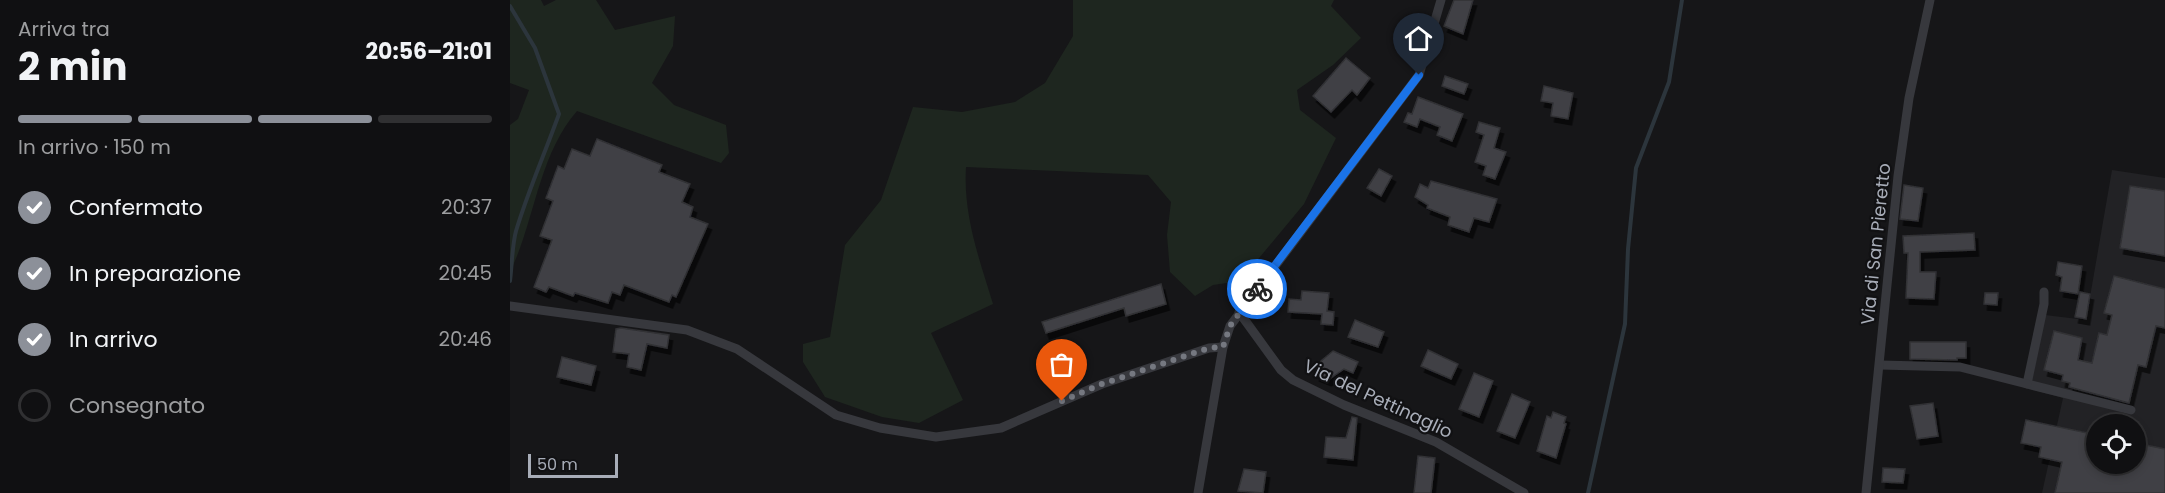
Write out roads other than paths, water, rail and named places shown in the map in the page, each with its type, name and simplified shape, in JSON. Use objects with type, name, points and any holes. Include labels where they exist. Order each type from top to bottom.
[{"type":"street","points":[[1198,493],[1223,347],[1230,326],[1419,75],[1441,0]]},
{"type":"street","name":"Via di San Pieretto","points":[[1866,493],[1898,176],[1909,98],[1930,0]]},
{"type":"street","points":[[2027,384],[2044,304],[2044,292]]},
{"type":"street","points":[[510,306],[687,330],[737,349],[836,415],[880,428],[936,437],[1001,428],[1102,384],[1209,348],[1223,347]]},
{"type":"street","name":"Via del Pettinaglio","points":[[1239,312],[1281,370],[1293,380],[1436,442],[1524,493]]},
{"type":"street","points":[[1880,365],[1960,367],[2130,410]]},
{"type":"waterway","points":[[1588,493],[1625,324],[1628,249],[1636,168],[1669,82],[1682,0]]},
{"type":"waterway","points":[[510,6],[535,48],[559,114],[516,231],[510,281]]}]
